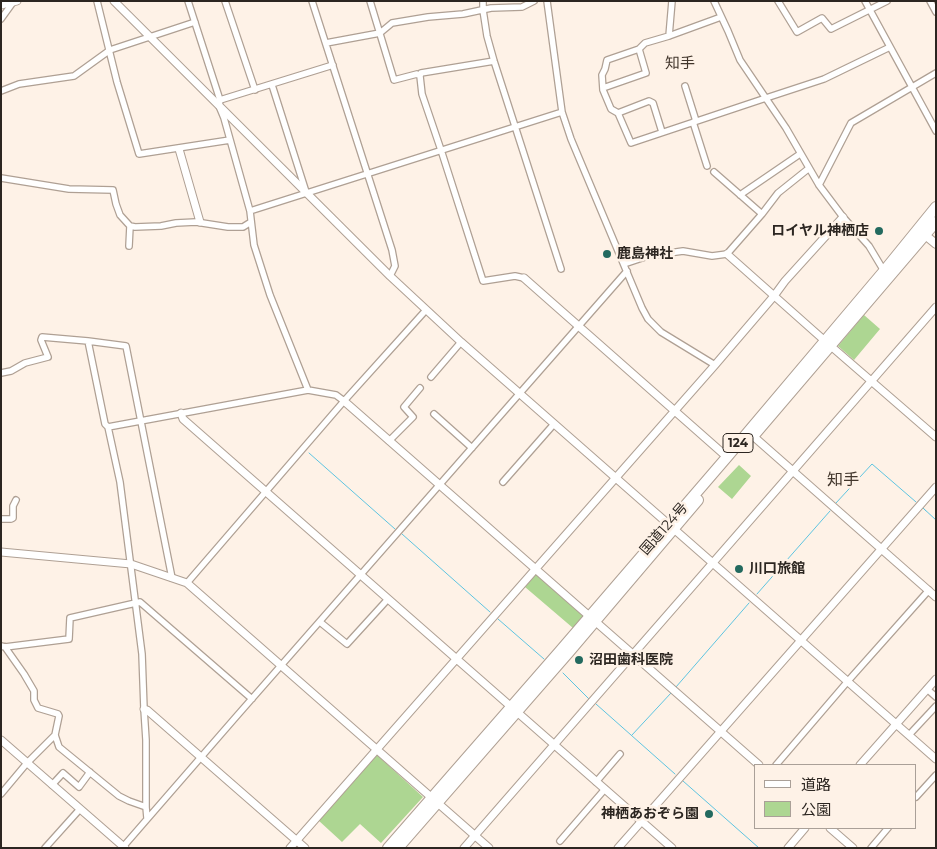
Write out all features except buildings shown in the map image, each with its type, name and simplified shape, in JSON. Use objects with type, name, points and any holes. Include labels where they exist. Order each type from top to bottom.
[{"type":"highway","name":"国道124号","points":[[671,527],[726,457],[929,230],[936,207]]},
{"type":"highway","name":"国道124号","points":[[398,848],[435,800],[671,527],[753,436],[828,344],[884,271],[929,230]]},
{"type":"highway","name":"国道124号","points":[[388,848],[435,800]]},
{"type":"main road","points":[[929,230],[936,244]]},
{"type":"street","points":[[97,1],[139,154],[230,140]]},
{"type":"street","points":[[114,1],[150,38],[220,103],[306,193],[426,310],[936,759]]},
{"type":"street","points":[[188,1],[220,103],[250,211],[254,245],[270,294],[308,390]]},
{"type":"street","points":[[225,1],[255,90]]},
{"type":"street","points":[[312,1],[394,258],[395,266],[390,276]]},
{"type":"street","points":[[370,1],[394,80],[417,74],[420,76]]},
{"type":"street","points":[[483,1],[487,36],[494,61],[561,269]]},
{"type":"street","points":[[326,43],[380,33],[392,24],[428,17],[464,14],[492,8],[522,7],[534,1]]},
{"type":"street","points":[[547,1],[562,112],[571,139],[642,308],[648,318],[661,332],[715,365]]},
{"type":"street","points":[[670,36],[672,1]]},
{"type":"street","points":[[714,1],[740,60],[786,128],[808,169],[843,218],[869,246],[884,271]]},
{"type":"street","points":[[778,1],[797,32],[822,18],[831,29],[887,1]]},
{"type":"street","points":[[866,1],[936,131]]},
{"type":"street","points":[[930,1],[936,12]]},
{"type":"street","points":[[1,5],[15,2]]},
{"type":"street","points":[[1,19],[15,2]]},
{"type":"street","points":[[722,17],[645,43],[638,49],[607,60],[602,74],[603,90],[611,109],[618,113],[631,143],[824,79],[890,47]]},
{"type":"street","points":[[1,91],[19,84],[74,76],[110,50],[195,22]]},
{"type":"street","points":[[603,88],[646,73],[638,49]]},
{"type":"street","points":[[420,76],[422,73],[494,61]]},
{"type":"street","points":[[220,103],[333,65]]},
{"type":"street","points":[[819,185],[851,123],[936,73]]},
{"type":"street","points":[[420,76],[422,94],[483,281],[515,276],[524,278],[726,457]]},
{"type":"street","points":[[272,85],[306,193]]},
{"type":"street","points":[[686,86],[707,166]]},
{"type":"street","points":[[618,113],[649,101],[653,103],[662,132]]},
{"type":"street","points":[[250,211],[562,112]]},
{"type":"street","points":[[180,149],[200,222]]},
{"type":"street","points":[[740,195],[800,154]]},
{"type":"street","points":[[624,264],[648,256],[682,251],[712,256],[727,254],[778,193],[808,169]]},
{"type":"street","points":[[714,172],[762,214]]},
{"type":"street","points":[[1,178],[69,189],[113,190],[120,215],[130,226],[200,222],[228,227],[243,227],[251,222]]},
{"type":"street","points":[[290,848],[715,365],[785,281],[843,218]]},
{"type":"street","points":[[129,246],[130,226]]},
{"type":"street","points":[[727,254],[936,437]]},
{"type":"street","points":[[1,740],[124,847],[147,818],[627,271]]},
{"type":"street","points":[[464,848],[936,307]]},
{"type":"street","points":[[187,583],[344,401],[426,310]]},
{"type":"street","points":[[1,373],[11,371],[25,363],[48,357],[41,340],[42,337],[126,346],[172,578]]},
{"type":"street","points":[[88,341],[105,424],[108,427],[120,482],[136,603],[142,654],[147,818]]},
{"type":"street","points":[[430,377],[461,342]]},
{"type":"street","points":[[389,441],[412,417],[404,407],[420,388]]},
{"type":"street","points":[[108,427],[308,390],[336,395],[758,764]]},
{"type":"street","points":[[182,413],[183,419],[605,789],[667,846]]},
{"type":"street","points":[[434,414],[472,448]]},
{"type":"street","points":[[503,482],[554,424]]},
{"type":"street","points":[[753,436],[936,596]]},
{"type":"street","points":[[618,848],[936,487]]},
{"type":"street","points":[[1,519],[10,520],[14,518],[12,506],[16,500]]},
{"type":"street","points":[[1,552],[131,564],[187,583],[489,848]]},
{"type":"street","points":[[777,764],[929,590]]},
{"type":"street","points":[[320,622],[347,644],[388,598]]},
{"type":"street","points":[[3,646],[69,639],[70,618],[140,602],[252,699]]},
{"type":"street","points":[[1,794],[54,735],[59,716],[58,714],[38,708],[34,700],[34,691],[3,646]]},
{"type":"street","points":[[861,764],[936,679]]},
{"type":"street","points":[[927,689],[936,697]]},
{"type":"street","points":[[909,735],[936,706]]},
{"type":"street","points":[[144,709],[305,848]]},
{"type":"street","points":[[54,735],[59,747],[119,796],[146,807]]},
{"type":"street","points":[[596,782],[620,754]]},
{"type":"street","points":[[52,784],[63,773],[79,787],[90,772]]},
{"type":"street","points":[[917,796],[936,774]]},
{"type":"street","points":[[560,841],[605,789]]},
{"type":"street","points":[[46,848],[80,808]]},
{"type":"street","points":[[788,848],[804,829]]},
{"type":"street","points":[[831,829],[853,848]]},
{"type":"street","points":[[871,848],[887,829]]},
{"type":"green space","points":[[864,315],[880,329],[854,360],[838,346]]},
{"type":"green space","points":[[739,465],[751,476],[732,499],[718,487]]},
{"type":"green space","points":[[536,574],[584,615],[573,628],[525,587]]},
{"type":"green space","points":[[377,755],[423,797],[381,843],[360,824],[342,842],[318,820]]},
{"type":"waterway","points":[[309,453],[395,529]]},
{"type":"waterway","points":[[836,503],[872,464],[916,502]]},
{"type":"waterway","points":[[926,511],[923,508],[936,520]]},
{"type":"waterway","points":[[757,594],[830,511]]},
{"type":"waterway","points":[[402,534],[490,612]]},
{"type":"waterway","points":[[676,687],[749,603]]},
{"type":"waterway","points":[[498,619],[544,659]]},
{"type":"waterway","points":[[563,673],[589,699]]},
{"type":"waterway","points":[[632,735],[671,693]]},
{"type":"waterway","points":[[596,704],[675,774]]},
{"type":"waterway","points":[[683,781],[759,848]]},
{"type":"place","name":"ロイヤル神栖店","points":[[879,231]]},
{"type":"place","name":"鹿島神社","points":[[607,254]]},
{"type":"place","name":"川口旅館","points":[[739,569]]},
{"type":"place","name":"沼田歯科医院","points":[[579,660]]},
{"type":"place","name":"神栖あおぞら園","points":[[709,814]]},
{"type":"district","name":"知手","points":[[680,64]]},
{"type":"district","name":"知手","points":[[843,480]]}]
